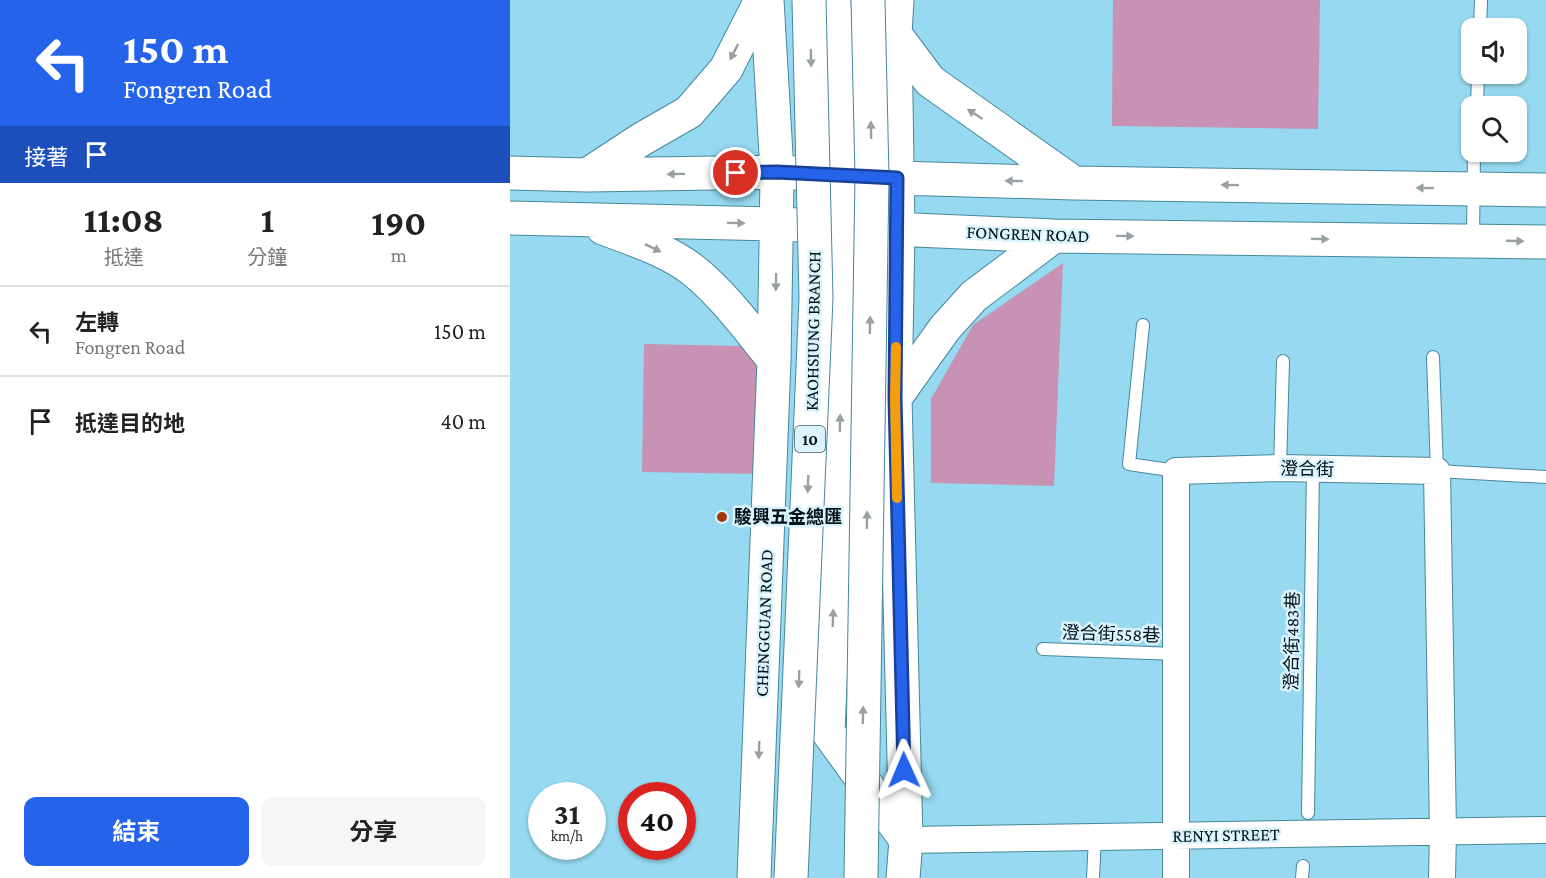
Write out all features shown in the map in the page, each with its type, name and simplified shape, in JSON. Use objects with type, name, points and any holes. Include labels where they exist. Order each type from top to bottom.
[{"type":"main road","points":[[587,175],[689,112],[726,69],[761,0]]},
{"type":"main road","name":"CHENGGUAN ROAD","points":[[754,878],[777,224],[777,172],[766,0]]},
{"type":"main road","name":"KAOHSIUNG BRANCH","points":[[791,878],[816,298],[809,0]]},
{"type":"main road","points":[[834,0],[833,175],[853,228],[828,732],[906,840]]},
{"type":"main road","points":[[861,878],[872,176],[868,0]]},
{"type":"main road","points":[[897,0],[895,34],[898,230],[895,398],[906,840],[903,878]]},
{"type":"main road","points":[[895,34],[930,81],[1074,183]]},
{"type":"main road","points":[[510,173],[587,175],[777,172],[1074,183],[1546,190]]},
{"type":"main road","name":"FONGREN ROAD","points":[[510,218],[777,224],[1054,236],[1546,242]]},
{"type":"main road","points":[[579,219],[650,246],[694,271],[730,307],[774,360]]},
{"type":"main road","points":[[895,398],[945,328],[974,296],[1054,236]]},
{"type":"street","name":"澄合街","points":[[1176,471],[1280,468],[1437,471]]},
{"type":"street","points":[[1176,471],[1176,878]]},
{"type":"street","points":[[1437,471],[1442,878]]},
{"type":"street","name":"RENYI STREET","points":[[906,840],[1546,830]]},
{"type":"lane","points":[[1480,18],[1481,0]]},
{"type":"lane","points":[[1473,240],[1474,162]]},
{"type":"lane","points":[[1143,325],[1129,464],[1176,471]]},
{"type":"lane","points":[[1433,357],[1437,471],[1546,477]]},
{"type":"lane","points":[[1280,468],[1283,361]]},
{"type":"lane","name":"澄合街483巷","points":[[1308,813],[1313,469]]},
{"type":"lane","name":"澄合街558巷","points":[[1043,649],[1176,654]]},
{"type":"lane","points":[[1093,878],[1095,837]]},
{"type":"shaded area","points":[[1113,0],[1320,0],[1318,129],[1112,126]]},
{"type":"shaded area","points":[[1063,263],[1054,486],[931,483],[931,399],[973,325]]},
{"type":"shaded area","points":[[644,344],[743,346],[762,362],[759,474],[642,472]]},
{"type":"slow traffic","points":[[896,347],[897,498]]},
{"type":"place","name":"駿興五金總匯","points":[[722,517]]},
{"type":"route","points":[[736,173],[777,172],[897,178],[895,398],[904,770]]}]
